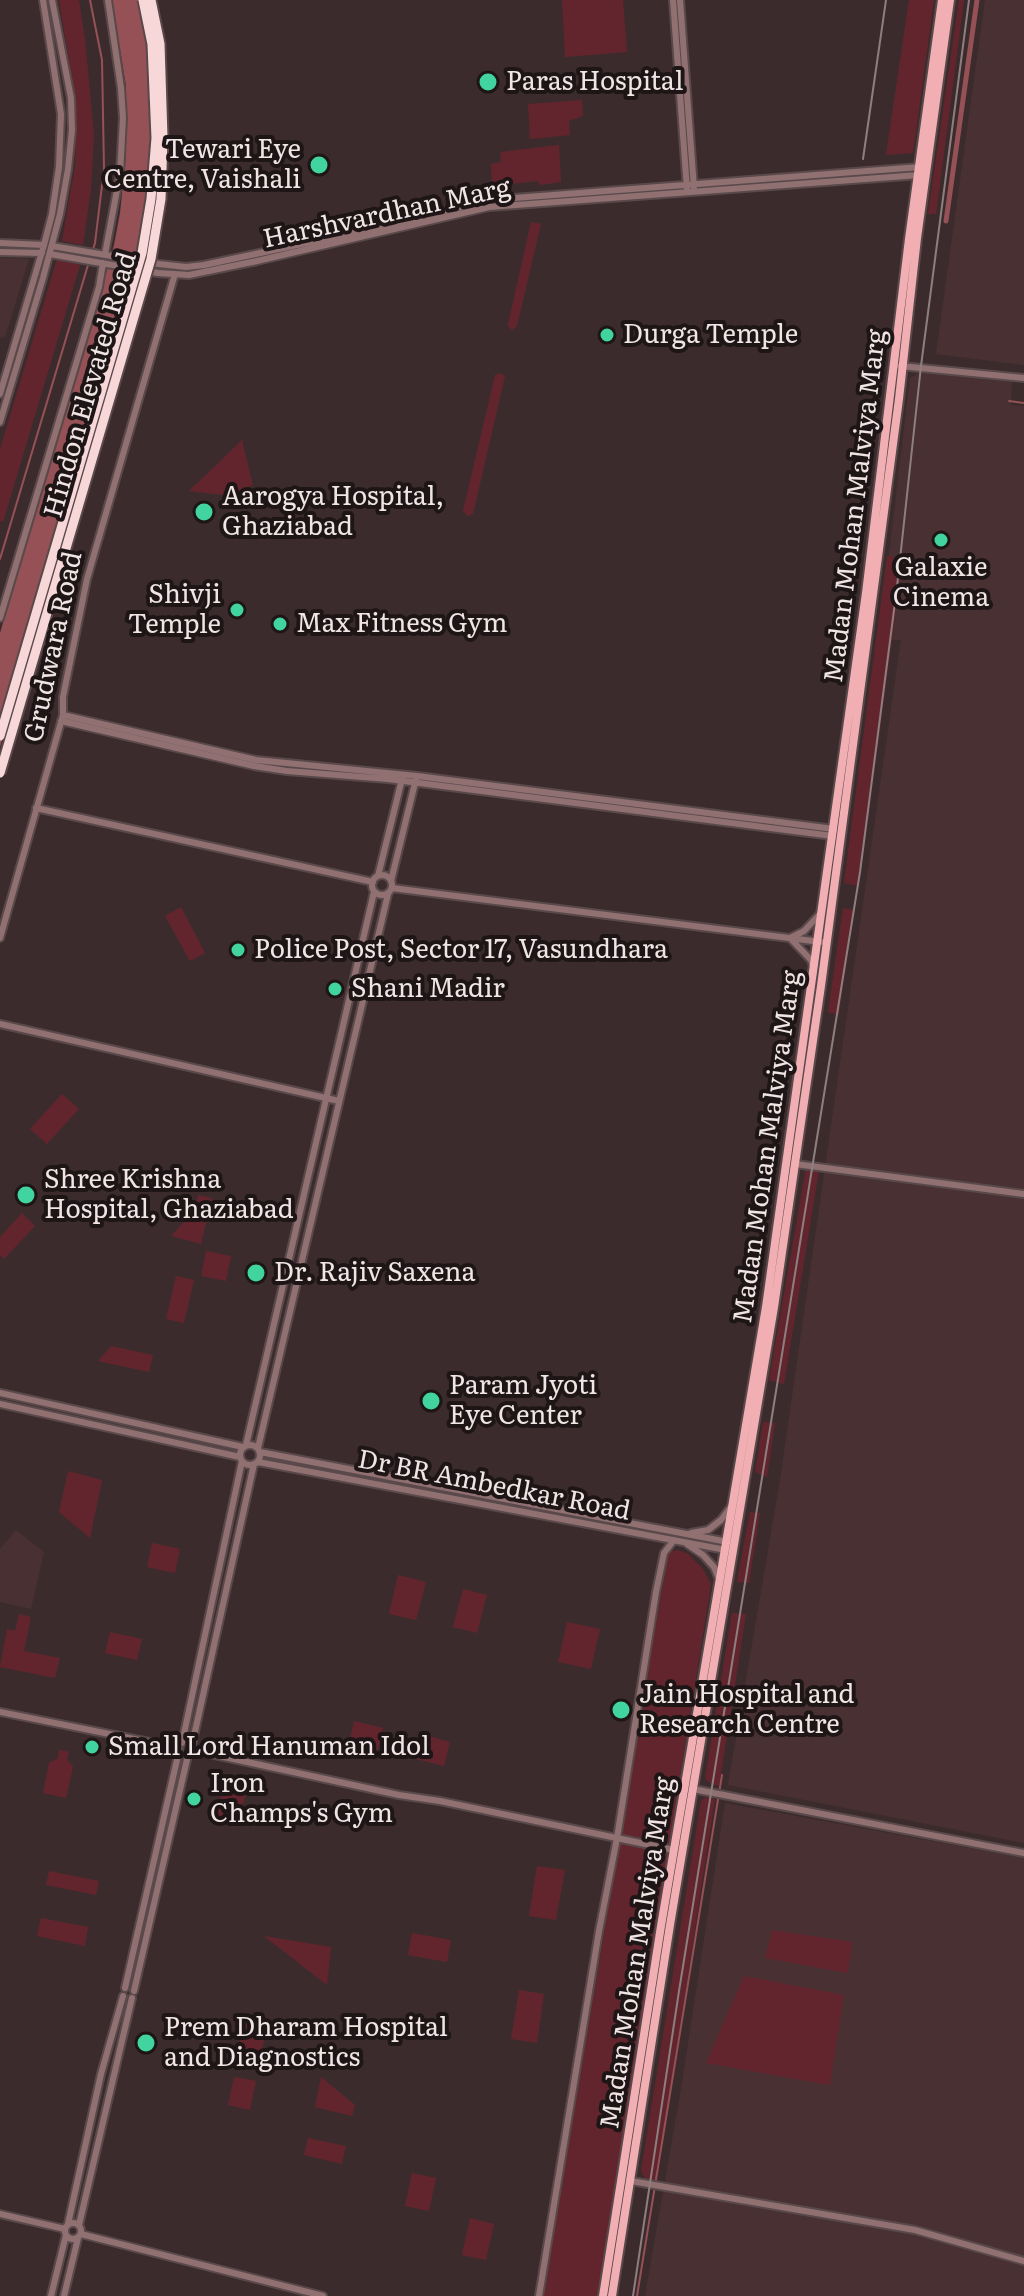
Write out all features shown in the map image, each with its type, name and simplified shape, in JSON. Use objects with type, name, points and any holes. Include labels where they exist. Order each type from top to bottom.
[{"type":"highway","name":"Hindon Elevated Road","points":[[0,736],[142,253],[151,199],[156,138],[152,44],[143,0]]},
{"type":"highway","name":"Hindon Elevated Road","points":[[0,773],[151,259],[161,199],[163,138],[160,44],[151,0]]},
{"type":"main road","name":"Madan Mohan Malviya Marg","points":[[612,2296],[729,1546],[774,1307],[795,1164],[942,0]]},
{"type":"main road","name":"Madan Mohan Malviya Marg","points":[[922,171],[950,0]]},
{"type":"main road","name":"Madan Mohan Malviya Marg","points":[[603,2296],[719,1579],[729,1546],[731,1506],[766,1307],[815,970],[822,942],[833,832],[898,365]]},
{"type":"street","points":[[0,422],[46,254],[59,167],[61,114],[43,0]]},
{"type":"street","points":[[48,245],[60,214],[68,169],[72,113],[52,0]]},
{"type":"street","points":[[0,618],[92,312],[120,174],[123,118],[108,0]]},
{"type":"street","points":[[673,0],[691,189]]},
{"type":"street","points":[[680,0],[691,189]]},
{"type":"street","name":"Harshvardhan Marg","points":[[0,252],[177,267],[204,265],[488,200],[549,199],[922,171]]},
{"type":"street","name":"Harshvardhan Marg","points":[[0,243],[48,245],[86,251],[103,259],[158,273],[189,275],[532,200]]},
{"type":"street","points":[[0,394],[46,254]]},
{"type":"street","name":"Grudwara Road","points":[[0,938],[62,718],[63,697],[87,579],[175,274]]},
{"type":"street","points":[[898,365],[1024,378]]},
{"type":"street","points":[[62,718],[254,766],[287,771],[402,778],[833,832]]},
{"type":"street","points":[[51,2296],[180,1747],[241,1459],[402,778]]},
{"type":"street","points":[[64,2296],[339,1101],[416,780]]},
{"type":"street","points":[[36,808],[376,879],[387,877],[390,887]]},
{"type":"street","points":[[390,887],[822,942]]},
{"type":"street","points":[[374,892],[382,896],[390,887]]},
{"type":"street","points":[[790,938],[804,931],[823,909]]},
{"type":"street","points":[[790,938],[811,960],[815,970]]},
{"type":"street","points":[[0,1024],[339,1101]]},
{"type":"street","points":[[795,1164],[1024,1194]]},
{"type":"street","points":[[0,1393],[252,1445],[259,1450]]},
{"type":"street","points":[[0,1404],[241,1459],[250,1465],[256,1463]]},
{"type":"street","name":"Dr BR Ambedkar Road","points":[[259,1450],[679,1538]]},
{"type":"street","name":"Dr BR Ambedkar Road","points":[[256,1463],[729,1546]]},
{"type":"street","points":[[539,2296],[664,1553],[679,1538],[708,1530],[721,1520],[731,1506]]},
{"type":"street","points":[[679,1538],[703,1555],[714,1567],[719,1579]]},
{"type":"street","points":[[0,1712],[180,1747],[188,1742],[191,1750]]},
{"type":"street","points":[[180,1747],[182,1754],[191,1750],[674,1850]]},
{"type":"street","points":[[693,1789],[1024,1853]]},
{"type":"street","points":[[124,1992],[128,2000],[133,1995]]},
{"type":"street","points":[[631,2181],[915,2230],[1024,2261]]},
{"type":"street","points":[[0,2214],[66,2230],[73,2239],[80,2236],[323,2296]]},
{"type":"street","points":[[66,2230],[73,2222],[79,2225]]},
{"type":"shaded area","points":[[59,0],[79,0],[85,39],[94,135],[83,245],[62,241],[75,166],[76,104]]},
{"type":"shaded area","points":[[112,0],[148,0],[158,132],[149,240],[126,330],[0,747],[0,633],[97,306],[120,213],[126,155],[126,86]]},
{"type":"shaded area","points":[[562,0],[623,0],[627,52],[565,57]]},
{"type":"shaded area","points":[[909,0],[934,0],[913,153],[886,155]]},
{"type":"shaded area","points":[[959,0],[964,0],[936,214],[928,214]]},
{"type":"shaded area","points":[[985,0],[1024,0],[1024,365],[936,354]]},
{"type":"shaded area","points":[[582,100],[583,116],[569,121],[570,135],[530,139],[528,104]]},
{"type":"shaded area","points":[[559,145],[561,182],[492,186],[491,164],[501,162],[500,152]]},
{"type":"shaded area","points":[[531,222],[541,224],[517,326],[512,330],[508,324]]},
{"type":"shaded area","points":[[0,258],[29,259],[5,337],[0,338]]},
{"type":"shaded area","points":[[57,259],[80,265],[3,522],[0,521],[0,449]]},
{"type":"shaded area","points":[[500,373],[505,376],[473,514],[468,516],[463,511],[495,375]]},
{"type":"shaded area","points":[[919,373],[1012,382],[1011,405],[1024,406],[1024,1843],[728,1785],[780,1480],[901,640],[879,639],[910,378]]},
{"type":"shaded area","points":[[242,440],[253,485],[232,496],[189,491]]},
{"type":"shaded area","points":[[887,556],[903,558],[859,886],[844,883]]},
{"type":"shaded area","points":[[181,907],[205,953],[190,961],[165,916]]},
{"type":"shaded area","points":[[843,908],[854,910],[839,1015],[828,1012]]},
{"type":"shaded area","points":[[62,1094],[79,1109],[47,1144],[30,1129]]},
{"type":"shaded area","points":[[806,1168],[819,1170],[784,1384],[769,1380]]},
{"type":"shaded area","points":[[198,1195],[212,1198],[201,1244],[171,1236],[194,1211]]},
{"type":"shaded area","points":[[22,1213],[35,1226],[4,1259],[0,1255],[0,1237]]},
{"type":"shaded area","points":[[206,1251],[231,1256],[226,1281],[201,1276]]},
{"type":"shaded area","points":[[176,1276],[194,1280],[184,1323],[166,1319]]},
{"type":"shaded area","points":[[111,1346],[153,1355],[149,1372],[98,1361]]},
{"type":"shaded area","points":[[763,1422],[775,1423],[767,1477],[755,1472]]},
{"type":"shaded area","points":[[68,1471],[102,1480],[90,1538],[59,1512]]},
{"type":"shaded area","points":[[750,1512],[760,1513],[749,1583],[737,1582]]},
{"type":"shaded area","points":[[16,1530],[44,1552],[31,1609],[0,1602],[0,1549]]},
{"type":"shaded area","points":[[152,1543],[180,1549],[175,1573],[147,1567]]},
{"type":"shaded area","points":[[678,1550],[688,1554],[703,1569],[711,1584],[597,2296],[543,2296],[668,1552]]},
{"type":"shaded area","points":[[398,1575],[426,1582],[416,1620],[389,1614]]},
{"type":"shaded area","points":[[463,1589],[487,1595],[477,1633],[453,1627]]},
{"type":"shaded area","points":[[732,1613],[746,1614],[719,1786],[705,1778]]},
{"type":"shaded area","points":[[19,1614],[31,1617],[24,1651],[60,1658],[55,1678],[0,1667],[7,1629],[15,1631]]},
{"type":"shaded area","points":[[567,1622],[600,1629],[591,1669],[558,1662]]},
{"type":"shaded area","points":[[110,1632],[142,1639],[137,1660],[105,1653]]},
{"type":"shaded area","points":[[354,1721],[383,1728],[378,1750],[349,1743]]},
{"type":"shaded area","points":[[422,1734],[450,1742],[444,1766],[416,1759]]},
{"type":"shaded area","points":[[59,1750],[69,1752],[67,1759],[73,1767],[66,1798],[43,1793],[49,1763],[58,1758]]},
{"type":"shaded area","points":[[223,1789],[246,1795],[235,1827],[215,1823]]},
{"type":"shaded area","points":[[706,1797],[715,1799],[656,2181],[645,2178],[641,2171],[701,1801]]},
{"type":"shaded area","points":[[725,1803],[1024,1858],[1024,2296],[645,2296]]},
{"type":"shaded area","points":[[537,1866],[565,1870],[556,1920],[529,1916]]},
{"type":"shaded area","points":[[49,1871],[99,1881],[96,1895],[46,1885]]},
{"type":"shaded area","points":[[41,1918],[88,1927],[85,1946],[37,1936]]},
{"type":"shaded area","points":[[772,1930],[852,1942],[848,1973],[765,1958]]},
{"type":"shaded area","points":[[412,1933],[451,1940],[447,1962],[408,1955]]},
{"type":"shaded area","points":[[264,1936],[331,1947],[327,1985]]},
{"type":"shaded area","points":[[744,1976],[844,1995],[830,2085],[706,2063]]},
{"type":"shaded area","points":[[519,1990],[544,1994],[537,2043],[511,2039]]},
{"type":"shaded area","points":[[245,2013],[266,2032],[261,2053],[239,2048]]},
{"type":"shaded area","points":[[234,2077],[256,2081],[250,2110],[228,2105]]},
{"type":"shaded area","points":[[321,2077],[355,2105],[352,2116],[315,2107]]},
{"type":"shaded area","points":[[308,2138],[346,2146],[342,2164],[304,2155]]},
{"type":"shaded area","points":[[412,2173],[436,2178],[429,2211],[405,2206]]},
{"type":"shaded area","points":[[470,2218],[494,2224],[486,2260],[462,2255]]},
{"type":"waterway","points":[[90,0],[102,60],[104,169],[95,243],[90,259]]},
{"type":"waterway","points":[[946,221],[977,0]]},
{"type":"waterway","points":[[0,559],[88,265]]},
{"type":"waterway","points":[[1009,401],[1024,403]]},
{"type":"waterway","points":[[637,2296],[722,1775]]},
{"type":"railway","points":[[863,159],[886,0]]},
{"type":"railway","points":[[633,2296],[679,1991],[860,872],[969,0]]},
{"type":"place","name":"Paras Hospital","points":[[488,82]]},
{"type":"place","name":"Tewari Eye Centre, Vaishali","points":[[319,165]]},
{"type":"place","name":"Durga Temple","points":[[607,335]]},
{"type":"place","name":"Aarogya Hospital, Ghaziabad","points":[[204,512]]},
{"type":"place","name":"Galaxie Cinema","points":[[941,540]]},
{"type":"place","name":"Shivji Temple","points":[[237,610]]},
{"type":"place","name":"Max Fitness Gym","points":[[280,624]]},
{"type":"place","name":"Police Post, Sector 17, Vasundhara","points":[[238,950]]},
{"type":"place","name":"Shani Madir","points":[[335,989]]},
{"type":"place","name":"Shree Krishna Hospital, Ghaziabad","points":[[26,1195]]},
{"type":"place","name":"Dr. Rajiv Saxena","points":[[256,1273]]},
{"type":"place","name":"Param Jyoti Eye Center","points":[[431,1401]]},
{"type":"place","name":"Jain Hospital and Research Centre","points":[[621,1710]]},
{"type":"place","name":"Small Lord Hanuman Idol","points":[[92,1747]]},
{"type":"place","name":"Iron Champs's Gym","points":[[194,1799]]},
{"type":"place","name":"Prem Dharam Hospital and Diagnostics","points":[[146,2043]]}]
